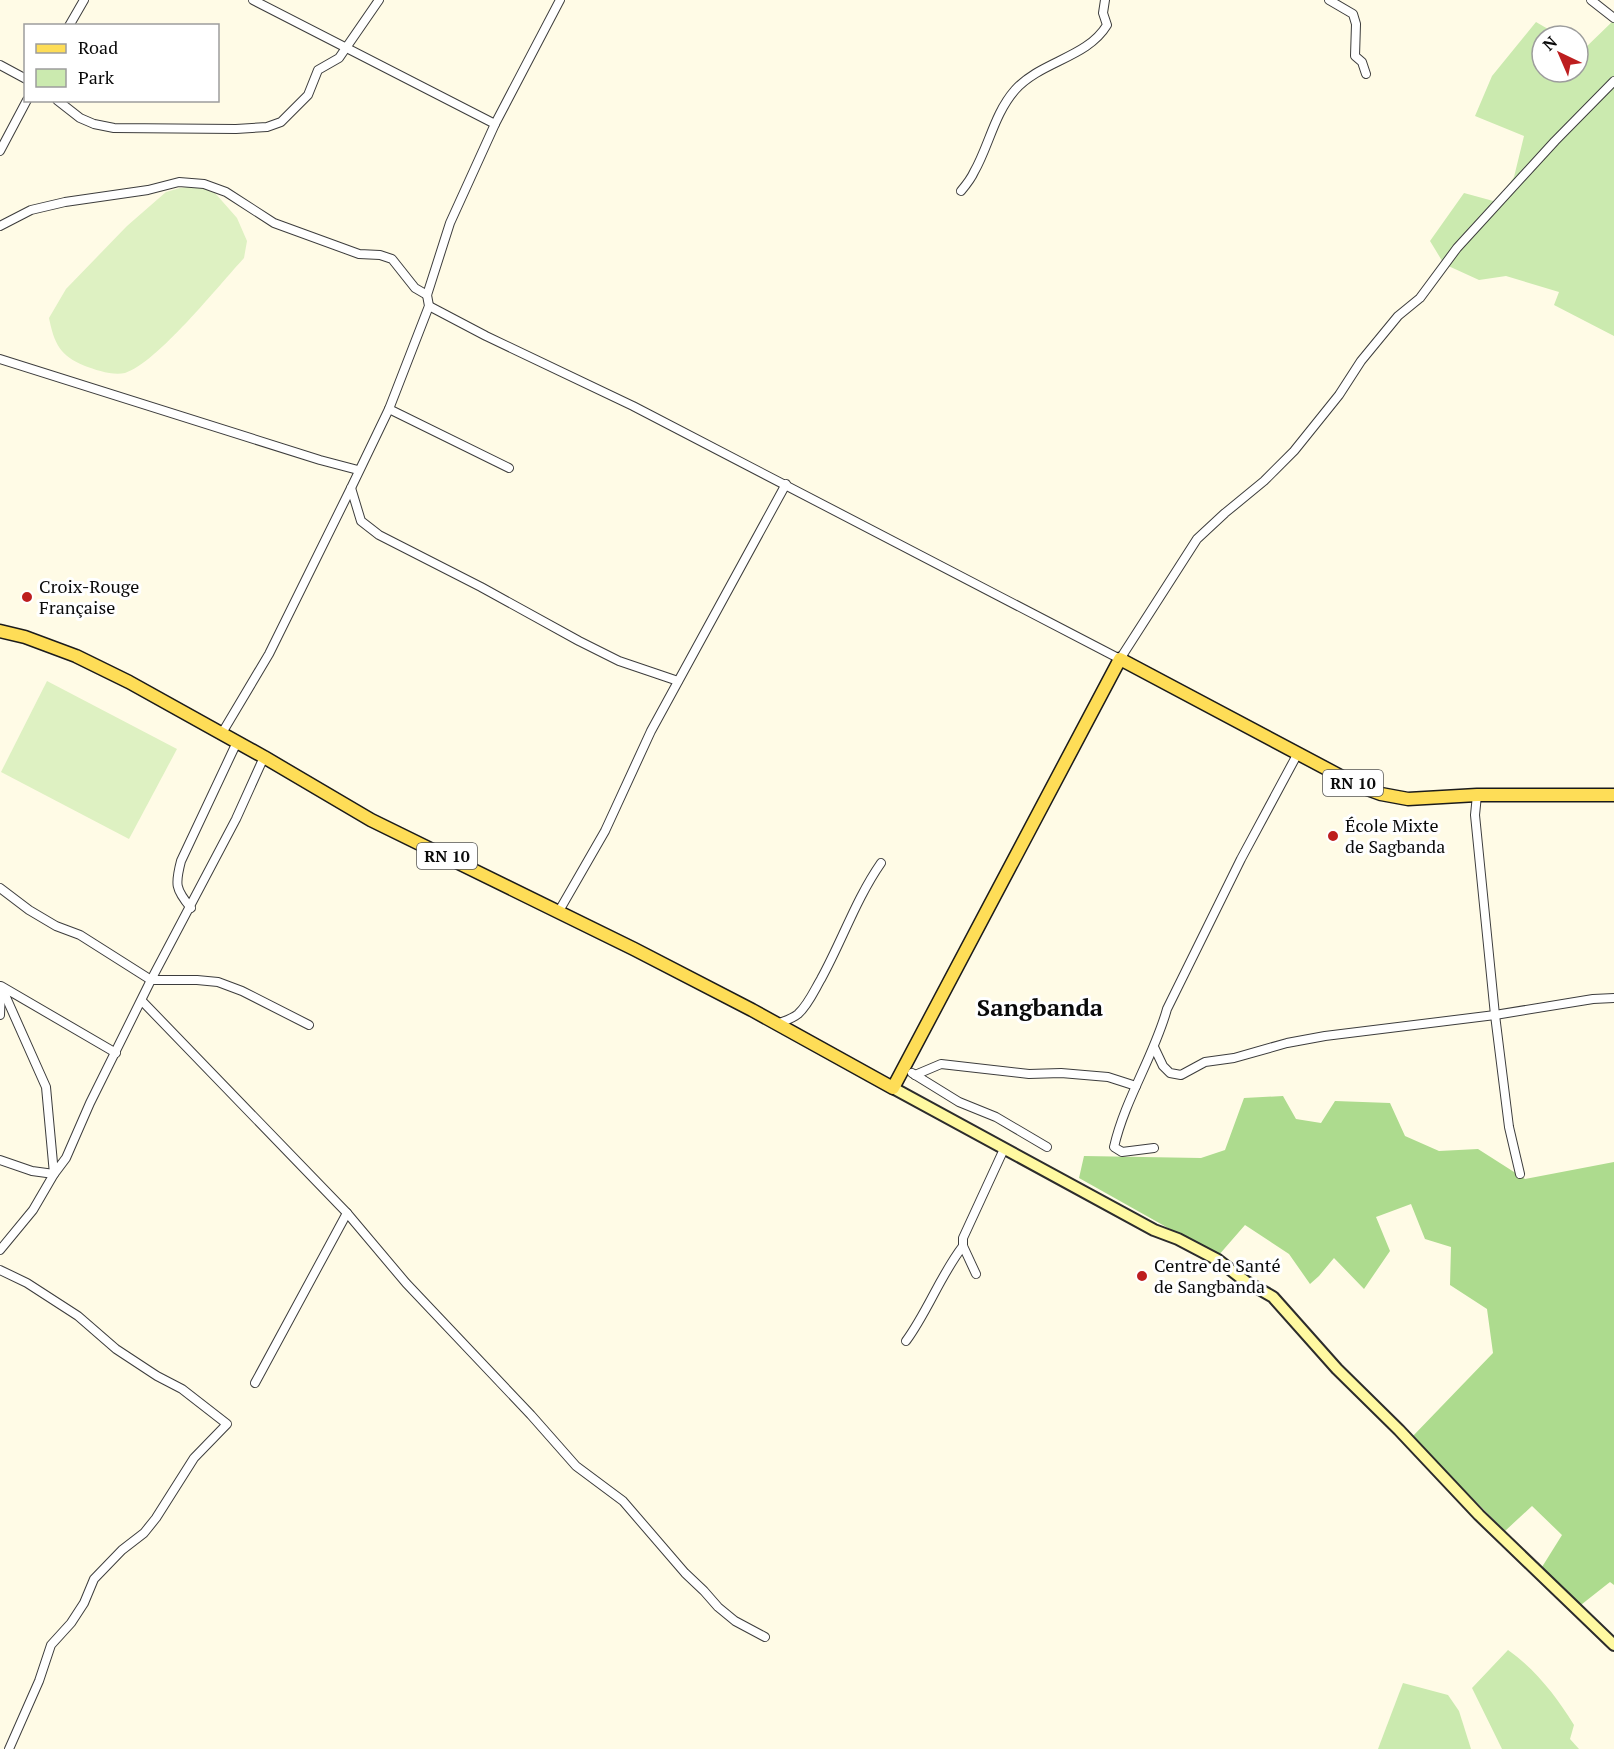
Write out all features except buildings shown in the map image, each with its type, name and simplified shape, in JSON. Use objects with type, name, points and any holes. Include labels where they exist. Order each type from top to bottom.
[{"type":"main road","name":"RN 10","points":[[0,631],[25,637],[76,656],[129,682],[371,820],[559,911],[777,1024],[892,1088]]},
{"type":"main road","name":"RN 10","points":[[1120,659],[1359,786],[1381,794],[1408,799],[1477,795],[1614,795]]},
{"type":"main road","points":[[892,1088],[1120,659]]},
{"type":"street","points":[[70,24],[84,0]]},
{"type":"street","points":[[253,0],[495,124]]},
{"type":"street","points":[[60,102],[80,118],[94,124],[114,128],[267,127],[281,122],[309,94],[318,70],[339,58],[379,0]]},
{"type":"street","points":[[222,733],[269,654],[389,409],[429,306],[427,295],[450,223],[495,124],[560,0]]},
{"type":"street","points":[[961,191],[975,171],[996,121],[1015,91],[1031,76],[1092,44],[1101,36],[1107,25],[1103,13],[1105,0]]},
{"type":"street","points":[[1329,0],[1353,14],[1356,24],[1354,56],[1362,62],[1366,74]]},
{"type":"street","points":[[1591,0],[1614,18]]},
{"type":"street","points":[[0,65],[24,78]]},
{"type":"street","points":[[429,306],[786,484],[1120,659],[1197,539],[1224,513],[1264,481],[1294,451],[1323,416],[1361,361],[1398,316],[1420,298],[1457,248],[1555,141],[1614,81]]},
{"type":"street","points":[[0,151],[26,102]]},
{"type":"street","points":[[0,226],[31,210],[65,202],[148,190],[179,183],[204,184],[226,192],[274,223],[359,254],[380,255],[392,259],[415,288],[427,295]]},
{"type":"street","points":[[0,359],[358,470]]},
{"type":"street","points":[[389,409],[509,468]]},
{"type":"street","points":[[559,911],[606,831],[651,731],[786,484]]},
{"type":"street","points":[[351,488],[361,521],[379,535],[619,661],[678,681]]},
{"type":"street","points":[[191,908],[179,894],[176,881],[181,861],[237,742]]},
{"type":"street","points":[[1154,1148],[1122,1152],[1114,1147],[1167,1009],[1241,859],[1298,753]]},
{"type":"street","points":[[0,1250],[33,1210],[54,1173],[66,1158],[151,980],[191,908],[264,757]]},
{"type":"street","points":[[1477,795],[1475,815],[1495,1015],[1509,1127],[1520,1174]]},
{"type":"street","points":[[777,1024],[800,1013],[809,1000],[835,954],[866,884],[880,863]]},
{"type":"street","points":[[0,888],[29,910],[56,926],[80,935],[151,980],[218,982],[242,991],[309,1025]]},
{"type":"street","points":[[1,986],[116,1053]]},
{"type":"street","points":[[0,1015],[1,986]]},
{"type":"street","points":[[1,986],[46,1087],[54,1173]]},
{"type":"street","points":[[1154,1047],[1163,1066],[1170,1073],[1181,1075],[1205,1062],[1234,1058],[1287,1043],[1325,1036],[1614,998]]},
{"type":"street","points":[[142,1001],[347,1213],[406,1283],[576,1466],[622,1501],[718,1607],[735,1621],[765,1637]]},
{"type":"street","points":[[915,1075],[941,1064],[1029,1074],[1061,1073],[1108,1077],[1136,1086]]},
{"type":"street","points":[[903,1068],[959,1101],[996,1117],[1047,1147]]},
{"type":"street","points":[[892,1088],[1154,1230],[1178,1239],[1218,1260],[1245,1281],[1273,1297],[1337,1369],[1479,1515],[1614,1645]]},
{"type":"street","points":[[906,1341],[946,1269],[963,1246],[965,1231],[1004,1149]]},
{"type":"street","points":[[0,1160],[32,1171],[54,1173]]},
{"type":"street","points":[[255,1383],[347,1213]]},
{"type":"street","points":[[963,1246],[976,1274]]},
{"type":"street","points":[[0,1270],[27,1283],[78,1316],[116,1349],[157,1376],[182,1389],[227,1424],[194,1458],[144,1533],[122,1550],[94,1579],[84,1603],[71,1623],[51,1646],[39,1681],[9,1749]]},
{"type":"green space","points":[[1614,20],[1614,336],[1554,305],[1559,292],[1506,276],[1479,280],[1444,264],[1430,241],[1464,193],[1497,202],[1514,177],[1524,136],[1475,116],[1492,76],[1530,29],[1530,84],[1590,84],[1590,43]]},
{"type":"green space","points":[[198,186],[215,193],[237,218],[247,241],[244,258],[170,339],[154,355],[138,366],[125,373],[110,373],[85,366],[70,358],[56,342],[49,318],[66,289],[127,226],[166,192]]},
{"type":"green space","points":[[47,681],[177,749],[129,839],[1,772]]},
{"type":"green space","points":[[1283,1096],[1296,1119],[1321,1123],[1335,1101],[1390,1103],[1405,1136],[1439,1151],[1478,1149],[1525,1179],[1614,1162],[1614,1585],[1610,1582],[1577,1608],[1542,1567],[1562,1535],[1532,1506],[1505,1531],[1412,1437],[1493,1353],[1487,1309],[1450,1285],[1451,1247],[1425,1239],[1411,1204],[1376,1217],[1390,1251],[1364,1289],[1334,1258],[1310,1284],[1289,1254],[1245,1225],[1218,1256],[1079,1178],[1084,1156],[1201,1158],[1225,1150],[1244,1098]]},
{"type":"green space","points":[[1508,1650],[1545,1684],[1560,1704],[1574,1725],[1570,1739],[1579,1749],[1502,1749],[1472,1688]]},
{"type":"green space","points":[[1403,1683],[1448,1695],[1459,1711],[1471,1749],[1378,1749]]},
{"type":"place","name":"Croix-Rouge Française","points":[[27,597]]},
{"type":"place","name":"École Mixte de Sagbanda","points":[[1333,836]]},
{"type":"place","name":"Centre de Santé de Sangbanda","points":[[1142,1276]]},
{"type":"district","name":"Sangbanda","points":[[1040,1008]]}]
